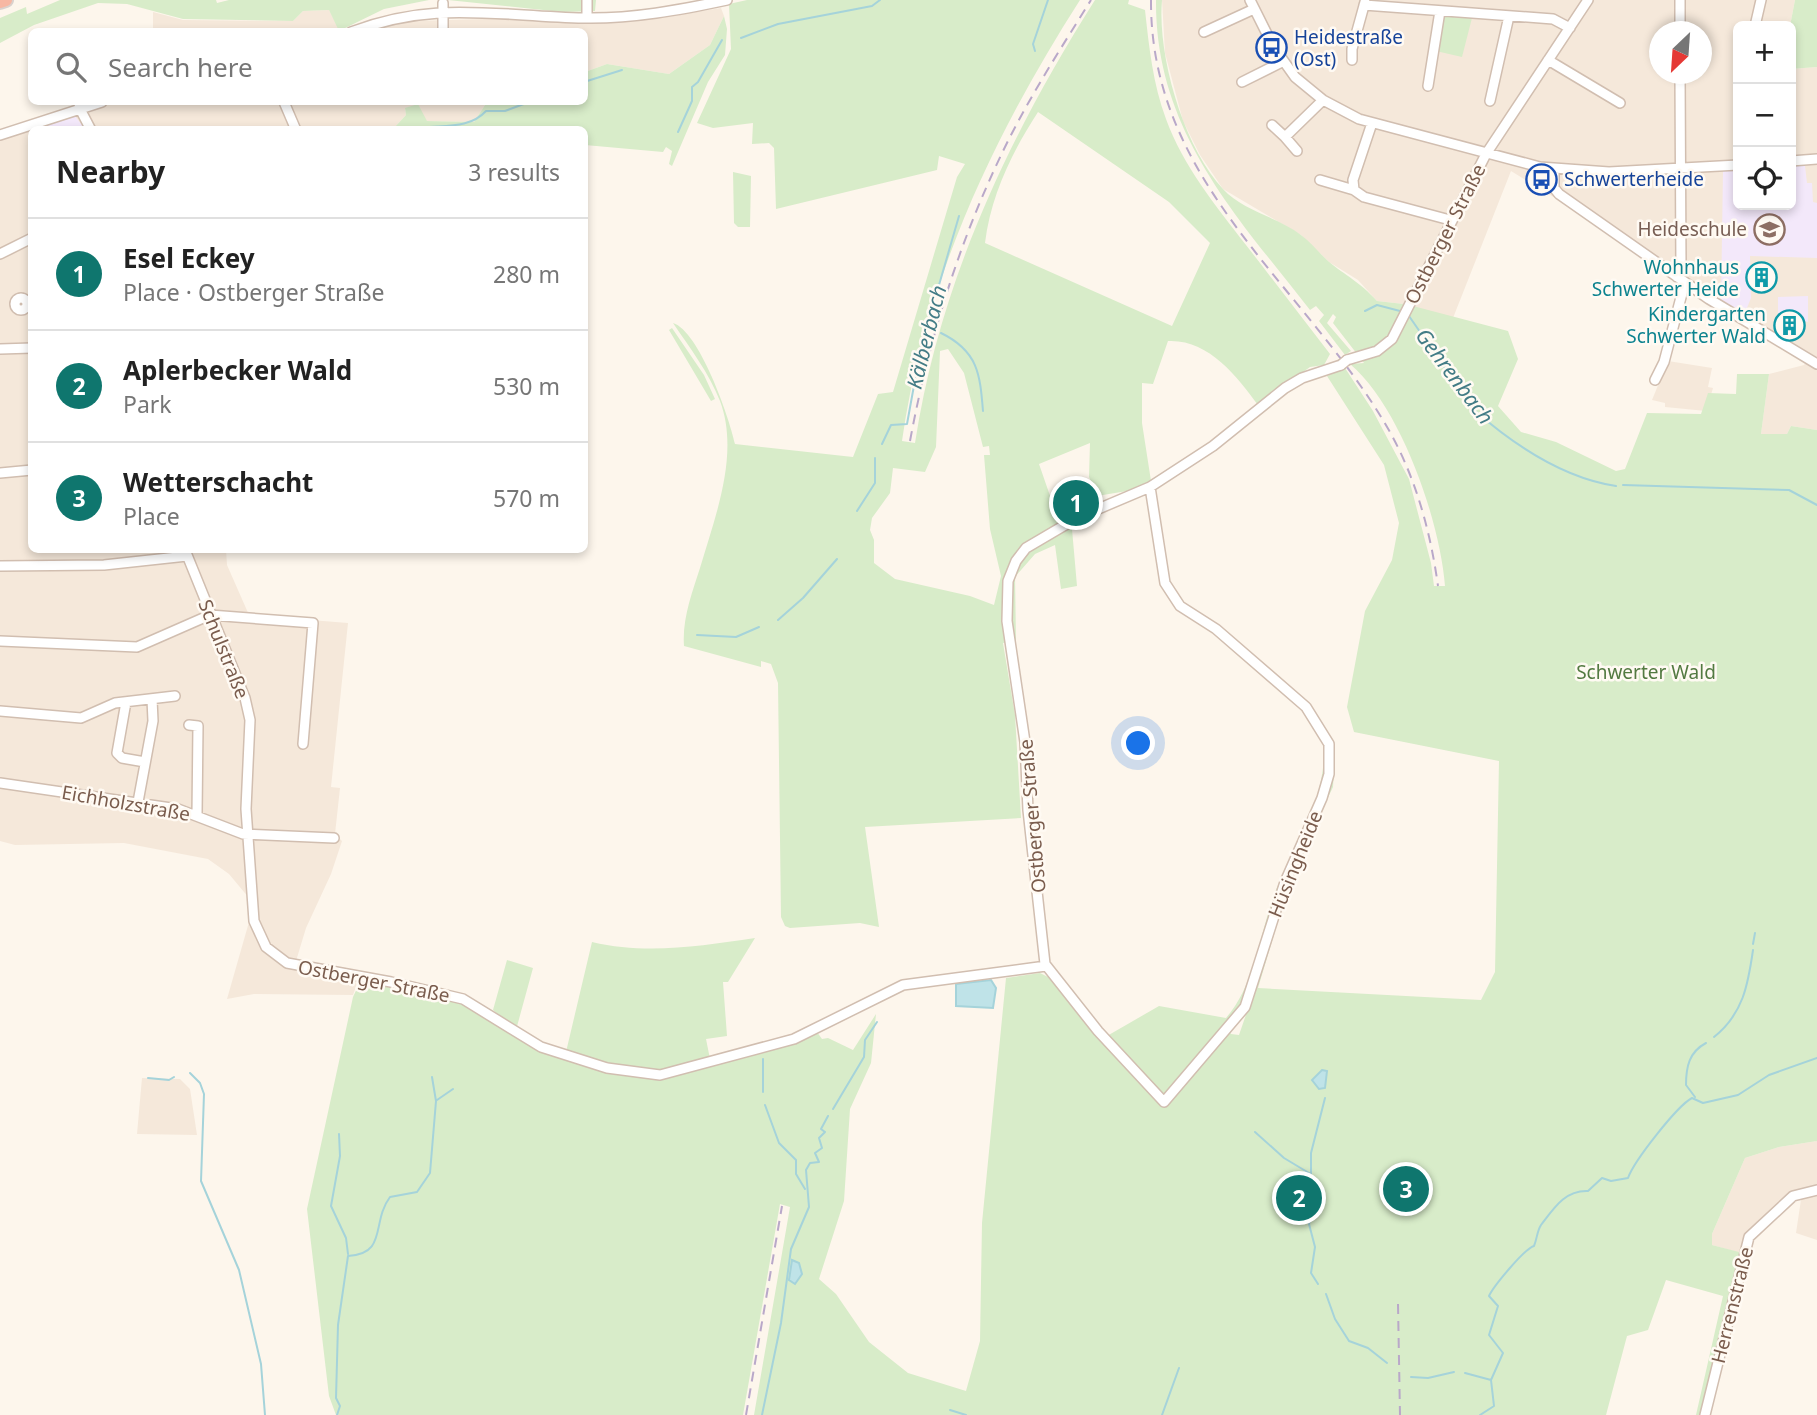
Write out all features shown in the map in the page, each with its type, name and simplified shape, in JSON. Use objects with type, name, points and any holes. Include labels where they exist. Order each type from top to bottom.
[{"type":"highway","points":[[0,2],[6,0]]},
{"type":"street","points":[[586,18],[587,0]]},
{"type":"street","points":[[359,28],[390,12],[415,5],[443,3],[533,15],[586,18],[643,15],[727,0]]},
{"type":"street","name":"Ostberger Straße","points":[[249,834],[254,922],[261,940],[279,959],[296,966],[391,982],[464,999],[541,1047],[635,1073],[672,1073],[726,1055],[794,1039],[902,985],[1046,966],[1028,810],[1025,742],[1007,621],[1008,581],[1016,561],[1027,548],[1077,518],[1150,487],[1213,446],[1285,388],[1302,378],[1377,351],[1392,339],[1450,220],[1486,154],[1588,0]]},
{"type":"street","points":[[1680,0],[1680,21]]},
{"type":"street","points":[[1756,21],[1761,0]]},
{"type":"street","points":[[443,3],[443,28]]},
{"type":"street","points":[[1352,60],[1352,49],[1365,3],[1553,19],[1570,27]]},
{"type":"street","points":[[1204,32],[1252,5],[1282,62],[1308,90],[1323,100],[1372,123],[1486,154],[1554,168],[1609,172],[1733,165]]},
{"type":"street","points":[[1428,86],[1440,11]]},
{"type":"street","points":[[1490,101],[1489,94],[1508,16]]},
{"type":"street","points":[[1548,60],[1620,103]]},
{"type":"street","points":[[1242,82],[1282,62]]},
{"type":"street","points":[[1655,380],[1664,362],[1681,280],[1680,84]]},
{"type":"street","points":[[1285,137],[1323,100]]},
{"type":"street","points":[[0,135],[88,105]]},
{"type":"street","points":[[285,105],[294,126]]},
{"type":"street","points":[[79,107],[89,126]]},
{"type":"street","points":[[1354,190],[1353,180],[1372,123]]},
{"type":"street","points":[[1272,125],[1297,151]]},
{"type":"street","points":[[1796,161],[1817,159]]},
{"type":"street","points":[[1554,168],[1555,191],[1681,280],[1817,364]]},
{"type":"street","points":[[1320,180],[1354,190],[1364,197],[1450,220]]},
{"type":"street","points":[[0,254],[28,240]]},
{"type":"street","points":[[0,349],[28,348]]},
{"type":"street","points":[[0,473],[28,470]]},
{"type":"street","name":"Hüsingheide","points":[[1046,966],[1157,1098],[1164,1102],[1245,1007],[1285,882],[1322,799],[1329,774],[1329,744],[1306,707],[1216,629],[1180,606],[1165,583],[1150,487]]},
{"type":"street","points":[[0,566],[104,565],[186,553]]},
{"type":"street","name":"Schulstraße","points":[[186,553],[243,692],[250,720],[246,789],[249,834]]},
{"type":"street","points":[[0,641],[137,647],[210,615],[313,623],[303,744]]},
{"type":"street","points":[[0,711],[81,718],[107,706],[175,696]]},
{"type":"street","points":[[138,802],[153,721],[152,699]]},
{"type":"street","points":[[127,702],[117,753],[122,758],[145,762]]},
{"type":"street","points":[[197,815],[198,726]]},
{"type":"street","name":"Eichholzstraße","points":[[0,783],[138,802],[197,815],[249,834],[334,838]]},
{"type":"street","name":"Herrenstraße","points":[[1705,1415],[1749,1237],[1793,1196],[1817,1190]]},
{"type":"shaded area","points":[[1162,0],[1795,0],[1791,21],[1733,21],[1733,210],[1796,210],[1796,69],[1817,67],[1817,430],[1791,426],[1787,434],[1761,434],[1769,374],[1804,365],[1811,355],[1511,171],[1453,318],[1404,304],[1377,301],[1358,280],[1329,262],[1301,235],[1223,189],[1200,155],[1183,121],[1165,53]]},
{"type":"shaded area","points":[[721,8],[724,16],[710,45],[669,74],[607,64],[588,71],[588,28],[369,28],[380,22],[521,18],[597,22],[658,18]]},
{"type":"shaded area","points":[[329,10],[338,28],[153,28],[153,12],[183,20],[293,21],[303,11]]},
{"type":"shaded area","points":[[104,105],[485,105],[474,122],[427,121],[405,108],[406,115],[396,126],[28,126],[28,553],[226,553],[227,565],[249,615],[348,623],[331,787],[340,788],[335,834],[342,841],[331,874],[306,928],[296,969],[358,981],[353,995],[254,994],[227,999],[249,922],[249,898],[229,874],[208,859],[124,843],[15,845],[0,841],[0,135],[79,108]]},
{"type":"shaded area","points":[[75,116],[83,126],[45,126]]},
{"type":"shaded area","name":"Heideschule","points":[[1796,166],[1805,166],[1807,183],[1812,183],[1813,202],[1817,203],[1817,258],[1750,256],[1751,298],[1744,315],[1721,301],[1723,171],[1733,170],[1733,210],[1796,210]]},
{"type":"shaded area","points":[[1808,296],[1808,322],[1796,320],[1791,333],[1778,329],[1778,297]]},
{"type":"shaded area","points":[[1668,361],[1712,368],[1708,387],[1713,388],[1706,411],[1665,407],[1665,403],[1652,400]]},
{"type":"shaded area","points":[[142,1078],[180,1079],[190,1089],[197,1135],[137,1134]]},
{"type":"shaded area","points":[[1817,1141],[1817,1240],[1796,1233],[1802,1193],[1792,1195],[1762,1218],[1747,1237],[1740,1253],[1712,1245],[1712,1234],[1745,1158],[1779,1147]]},
{"type":"green space","points":[[60,0],[216,0],[217,3],[229,0],[429,0],[384,9],[345,28],[338,28],[329,10],[303,11],[293,21],[183,19],[127,4],[98,3],[34,25],[0,43],[0,18],[26,7],[27,14]]},
{"type":"green space","points":[[448,0],[596,0],[595,11],[562,12]]},
{"type":"green space","points":[[747,0],[1080,0],[1019,104],[967,211],[927,323],[902,441],[915,443],[926,383],[942,325],[982,212],[1034,104],[1095,0],[1129,0],[1128,4],[1145,10],[1158,92],[1181,153],[1212,200],[1330,354],[1324,365],[1310,367],[1258,405],[1231,371],[1209,353],[1196,346],[1168,341],[1153,384],[1142,383],[1142,423],[1151,481],[1127,491],[1097,496],[1089,477],[1090,443],[1039,464],[1056,513],[1072,529],[1077,586],[1061,589],[1055,545],[1035,554],[1015,577],[1016,641],[1003,643],[1015,715],[1021,818],[865,827],[879,927],[860,923],[790,928],[785,926],[781,917],[778,683],[771,664],[761,661],[761,667],[684,646],[688,606],[723,485],[727,442],[725,421],[716,391],[673,323],[683,329],[693,341],[712,376],[735,444],[853,457],[878,394],[893,392],[957,177],[965,164],[939,156],[937,170],[776,209],[774,148],[769,143],[752,144],[753,123],[713,128],[697,123],[731,49],[729,4]],"holes":[[[1038,112],[1169,202],[1210,243],[1172,326],[985,243],[992,208],[1004,174]],[[948,349],[964,373],[983,447],[989,446],[990,455],[984,455],[990,529],[1001,576],[994,605],[970,596],[895,579],[874,563],[874,540],[870,530],[872,518],[890,493],[893,468],[925,472],[936,447],[940,351]]]},
{"type":"green space","name":"Schwerter Wald","points":[[1156,0],[1162,0],[1164,47],[1169,74],[1185,126],[1209,171],[1231,197],[1301,235],[1377,301],[1404,304],[1410,310],[1413,306],[1508,331],[1518,359],[1498,406],[1521,432],[1556,442],[1616,471],[1625,469],[1647,413],[1701,414],[1708,393],[1736,394],[1737,374],[1769,374],[1761,434],[1787,434],[1791,426],[1817,430],[1817,1141],[1779,1147],[1745,1158],[1712,1234],[1712,1245],[1739,1252],[1743,1245],[1709,1415],[1696,1415],[1723,1296],[1666,1280],[1648,1330],[1627,1336],[1606,1415],[754,1415],[790,1207],[780,1204],[743,1415],[336,1415],[329,1396],[307,1209],[353,997],[360,982],[463,1000],[521,1038],[648,1076],[817,1032],[822,1039],[828,1038],[853,1050],[876,1014],[871,1063],[850,1109],[844,1201],[819,1279],[836,1294],[869,1342],[908,1373],[966,1391],[980,1341],[982,1223],[1006,978],[1040,973],[1048,977],[1100,1037],[1107,1036],[1159,1006],[1226,1018],[1249,977],[1273,898],[1313,809],[1323,771],[1324,752],[1335,748],[1333,787],[1293,871],[1258,988],[1481,1000],[1495,972],[1499,761],[1354,732],[1347,707],[1365,611],[1392,560],[1399,523],[1384,465],[1327,376],[1345,368],[1373,411],[1409,479],[1431,563],[1434,586],[1445,586],[1442,560],[1426,499],[1415,467],[1386,408],[1369,383],[1350,364],[1364,363],[1333,323],[1336,317],[1333,314],[1327,323],[1351,351],[1345,355],[1319,321],[1324,315],[1316,306],[1310,310],[1254,239],[1204,168],[1185,130],[1169,90],[1159,47]],"holes":[[[1250,1003],[1239,1035],[1231,1034],[1227,1028]]]},
{"type":"green space","points":[[1795,0],[1817,0],[1817,67],[1796,69],[1796,21],[1791,21]]},
{"type":"green space","points":[[724,16],[727,29],[725,55],[708,82],[672,166],[669,164],[672,151],[666,147],[663,152],[588,145],[588,126],[396,126],[406,115],[405,108],[415,105],[419,105],[427,121],[474,122],[485,105],[588,105],[588,71],[607,64],[669,74],[710,45]]},
{"type":"green space","points":[[1446,16],[1472,18],[1462,57],[1436,51],[1442,22]]},
{"type":"green space","points":[[733,172],[751,176],[750,227],[738,227],[734,223]]},
{"type":"green space","points":[[672,328],[704,375],[715,399],[711,401],[669,330]]},
{"type":"green space","points":[[755,938],[728,982],[723,982],[727,1036],[706,1039],[710,1059],[672,1072],[624,1071],[566,1052],[592,942],[653,949]]},
{"type":"green space","points":[[507,960],[533,968],[516,1030],[493,1010]]},
{"type":"water","points":[[991,980],[996,988],[993,1008],[956,1006],[956,984]]},
{"type":"water","points":[[1322,1070],[1327,1071],[1325,1088],[1319,1089],[1312,1080]]},
{"type":"water","points":[[792,1260],[799,1263],[802,1274],[795,1284],[789,1280]]},
{"type":"waterway","points":[[741,38],[778,24],[872,6],[880,0]]},
{"type":"waterway","name":"Gehrenbach","points":[[1035,51],[1033,44],[1048,0]]},
{"type":"waterway","points":[[678,132],[692,101],[692,87],[698,82],[722,40]]},
{"type":"waterway","points":[[588,81],[622,70]]},
{"type":"waterway","points":[[440,126],[470,122],[486,111],[505,111],[521,105]]},
{"type":"waterway","name":"Kälberbach","points":[[882,444],[891,425],[907,424],[921,347],[959,216]]},
{"type":"waterway","points":[[1365,311],[1377,305],[1400,311]]},
{"type":"waterway","name":"Gehrenbach","points":[[1409,316],[1474,410],[1489,423],[1558,468],[1596,482],[1616,486]]},
{"type":"waterway","points":[[941,333],[963,348],[975,365],[983,411]]},
{"type":"waterway","name":"Kälberbach","points":[[857,511],[875,483],[875,458]]},
{"type":"waterway","name":"Gehrenbach","points":[[1623,485],[1789,490],[1817,505]]},
{"type":"waterway","name":"Kälberbach","points":[[778,620],[803,598],[837,559]]},
{"type":"waterway","name":"Kälberbach","points":[[697,635],[736,637],[759,627]]},
{"type":"waterway","points":[[1753,944],[1755,933]]},
{"type":"waterway","points":[[1714,1037],[1738,1009],[1746,987],[1753,950]]},
{"type":"waterway","points":[[833,1109],[864,1057],[865,1040],[877,1022]]},
{"type":"waterway","points":[[1695,1097],[1686,1085],[1688,1066],[1692,1055],[1706,1043]]},
{"type":"waterway","points":[[1480,1415],[1494,1406],[1491,1380],[1503,1353],[1489,1335],[1498,1306],[1489,1296],[1516,1261],[1534,1246],[1540,1227],[1556,1207],[1566,1197],[1580,1191],[1588,1191],[1602,1178],[1611,1181],[1628,1178],[1638,1159],[1657,1135],[1692,1098],[1703,1103],[1738,1095],[1769,1075],[1817,1058]]},
{"type":"waterway","points":[[763,1059],[763,1092]]},
{"type":"waterway","points":[[190,1073],[200,1083],[204,1094],[201,1181],[239,1270],[261,1364],[265,1415]]},
{"type":"waterway","points":[[148,1078],[169,1080],[174,1077]]},
{"type":"waterway","points":[[337,1415],[340,1406],[336,1398],[338,1325],[348,1256],[361,1254],[374,1243],[384,1207],[390,1197],[417,1192],[430,1173],[436,1101],[432,1077]]},
{"type":"waterway","points":[[437,1100],[453,1089]]},
{"type":"waterway","points":[[1318,1284],[1311,1273],[1315,1247],[1309,1224],[1317,1196],[1311,1178],[1311,1153],[1325,1098]]},
{"type":"waterway","points":[[765,1105],[779,1143],[796,1160],[796,1174],[805,1189]]},
{"type":"waterway","points":[[762,1415],[781,1323],[791,1249],[809,1207],[806,1170],[810,1163],[819,1162],[815,1153],[822,1148],[819,1138],[825,1132],[821,1129],[828,1116]]},
{"type":"waterway","points":[[1255,1132],[1284,1158],[1309,1173]]},
{"type":"waterway","points":[[339,1134],[340,1156],[331,1206],[346,1238],[348,1254]]},
{"type":"waterway","points":[[1326,1294],[1335,1319],[1349,1341],[1368,1348],[1387,1363]]},
{"type":"waterway","points":[[1162,1415],[1179,1368]]},
{"type":"waterway","points":[[1411,1377],[1428,1378],[1454,1372]]},
{"type":"waterway","points":[[1465,1373],[1491,1380]]},
{"type":"waterway","points":[[950,1410],[966,1415]]},
{"type":"railway","points":[[910,441],[936,328],[973,218],[1015,128],[1091,0]]},
{"type":"railway","points":[[1151,0],[1157,64],[1175,122],[1202,175],[1235,225],[1349,369],[1394,439],[1419,500],[1438,586]]},
{"type":"railway","points":[[746,1415],[782,1206]]},
{"type":"railway","points":[[1398,1304],[1400,1415]]},
{"type":"place","name":"Heidestraße (Ost)","points":[[1271,48]]},
{"type":"place","name":"Schwerterheide","points":[[1541,179]]},
{"type":"place","name":"Heideschule","points":[[1770,229]]},
{"type":"place","name":"Wohnhaus Schwerter Heide","points":[[1762,278]]},
{"type":"place","name":"Kindergarten Schwerter Wald","points":[[1789,325]]},
{"type":"place","name":"Esel Eckey","points":[[1076,503]]},
{"type":"place","name":"Wetterschacht","points":[[1406,1189]]},
{"type":"place","name":"Aplerbecker Wald","points":[[1299,1198]]}]
